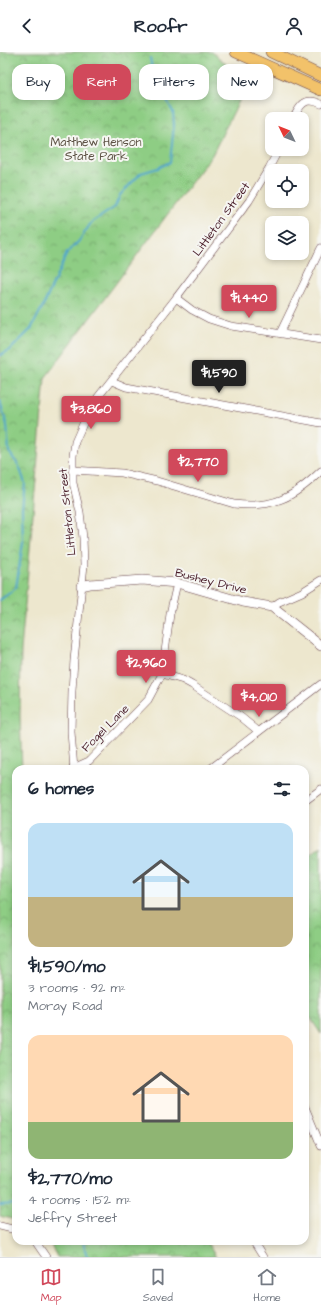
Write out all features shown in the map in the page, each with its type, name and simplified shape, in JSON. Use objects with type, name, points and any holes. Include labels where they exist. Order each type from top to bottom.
[{"type":"main road","points":[[236,52],[321,90]]},
{"type":"main road","points":[[271,52],[321,76]]},
{"type":"street","points":[[296,112],[299,107],[304,103],[314,101],[321,104]]},
{"type":"street","name":"Littleton Street","points":[[73,765],[71,732],[72,691],[84,565],[80,512],[73,483],[72,470],[75,442],[86,417],[98,397],[176,298],[249,201],[275,156]]},
{"type":"street","points":[[280,333],[321,248]]},
{"type":"street","points":[[176,298],[192,310],[209,319],[231,326],[321,340]]},
{"type":"street","points":[[112,381],[126,387],[321,423]]},
{"type":"street","points":[[72,470],[122,473],[157,481],[234,504],[246,506],[271,503],[294,494],[321,471]]},
{"type":"street","name":"Bushey Drive","points":[[81,586],[142,580],[177,583],[243,602],[272,607],[321,646]]},
{"type":"street","points":[[272,607],[279,602],[302,592],[321,580]]},
{"type":"street","name":"Fogel Lane","points":[[80,765],[89,761],[130,720],[148,700],[162,674],[170,614],[177,583]]},
{"type":"street","points":[[162,674],[183,680],[192,685],[241,717],[258,731]]},
{"type":"street","points":[[215,765],[321,684]]},
{"type":"street","points":[[309,798],[321,789]]},
{"type":"street","points":[[309,1117],[321,1146]]},
{"type":"street","points":[[0,1226],[12,1229]]},
{"type":"street","points":[[38,1245],[46,1257]]},
{"type":"street","points":[[256,1245],[263,1257]]},
{"type":"green space","name":"Matthew Henson State Park","points":[[0,52],[212,52],[226,64],[217,64],[217,100],[240,100],[212,155],[45,378],[21,650],[20,716],[22,765],[12,765],[12,1219],[0,1216]]},
{"type":"green space","points":[[321,846],[321,1034],[309,1016],[309,856]]},
{"type":"green space","points":[[51,1245],[208,1245],[216,1257],[57,1257]]},
{"type":"waterway","points":[[0,355],[10,350],[31,329],[67,253],[79,241],[91,223],[115,207],[120,195],[141,173],[158,168],[170,162],[174,125],[173,112],[153,73],[150,58]]},
{"type":"waterway","points":[[0,402],[7,425],[9,452],[19,466],[25,483],[22,508],[23,542],[16,588],[0,600]]},
{"type":"waterway","points":[[0,1205],[12,1204]]},
{"type":"waterway","points":[[84,1245],[88,1257]]}]
